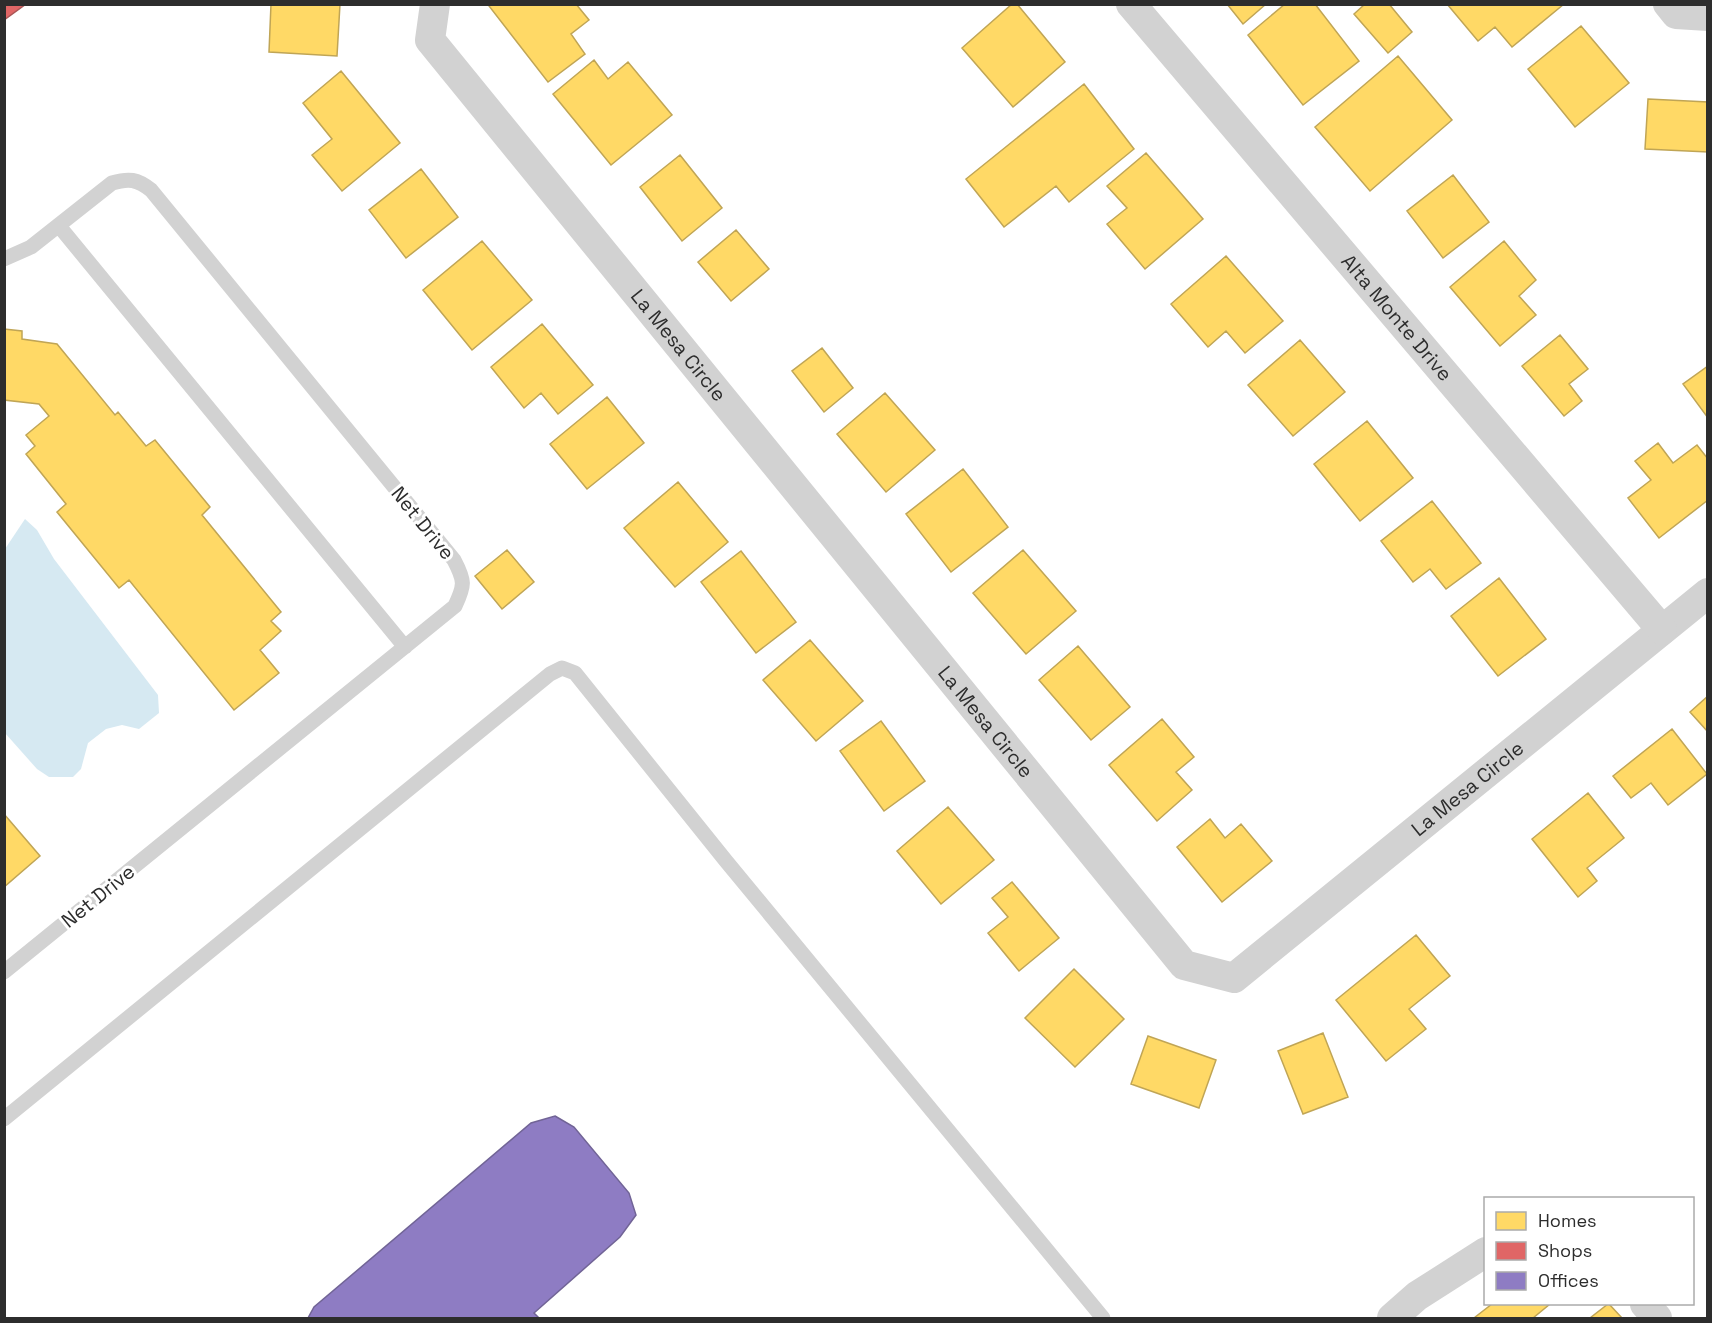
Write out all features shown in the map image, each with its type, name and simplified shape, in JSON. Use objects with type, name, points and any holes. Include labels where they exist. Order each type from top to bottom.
[{"type":"street","name":"La Mesa Circle","points":[[435,4],[430,40],[1184,965],[1234,978],[1662,630]]},
{"type":"street","name":"Alta Monte Drive","points":[[1131,4],[1662,630]]},
{"type":"street","points":[[1668,4],[1676,14],[1707,16]]},
{"type":"street","points":[[1662,630],[1707,593]]},
{"type":"street","points":[[1392,1318],[1417,1296],[1484,1253]]},
{"type":"street","points":[[1646,1305],[1657,1318]]},
{"type":"lane","name":"Net Drive","points":[[4,259],[32,247],[112,183],[127,179],[141,181],[152,190],[454,560],[463,578],[462,590],[455,606],[4,972]]},
{"type":"lane","points":[[59,226],[405,647]]},
{"type":"lane","points":[[4,1119],[550,674],[562,668],[575,673],[726,861],[1103,1318]]},
{"type":"shaded area","points":[[25,519],[37,530],[54,559],[158,695],[159,713],[139,729],[122,725],[106,729],[88,743],[81,769],[73,777],[49,777],[37,769],[5,733],[5,549]]},
{"type":"building: Homes","points":[[271,4],[340,4],[337,56],[269,52]]},
{"type":"building: Homes","points":[[490,4],[576,4],[589,20],[571,34],[585,54],[548,82],[489,6]]},
{"type":"building: Homes","points":[[1012,4],[1017,4],[1065,62],[1013,107],[962,48]]},
{"type":"building: Homes","points":[[1227,4],[1266,4],[1243,24]]},
{"type":"building: Homes","points":[[1285,4],[1315,4],[1359,61],[1303,105],[1248,35]]},
{"type":"building: Homes","points":[[1365,4],[1389,4],[1412,32],[1388,53],[1354,14]]},
{"type":"building: Homes","points":[[1447,4],[1564,4],[1512,47],[1495,27],[1478,41]]},
{"type":"building: Homes","points":[[1581,26],[1629,83],[1575,127],[1528,69]]},
{"type":"building: Homes","points":[[1398,56],[1452,120],[1370,191],[1315,127]]},
{"type":"building: Homes","points":[[594,60],[608,79],[628,62],[672,115],[611,165],[553,94]]},
{"type":"building: Homes","points":[[341,71],[400,143],[342,191],[312,155],[332,139],[303,103]]},
{"type":"building: Homes","points":[[1084,84],[1134,149],[1069,202],[1056,186],[1004,227],[966,179]]},
{"type":"building: Homes","points":[[1648,99],[1708,102],[1708,152],[1645,149]]},
{"type":"building: Homes","points":[[1146,153],[1203,219],[1145,269],[1107,224],[1127,208],[1107,186]]},
{"type":"building: Homes","points":[[680,155],[722,208],[682,241],[640,187]]},
{"type":"building: Homes","points":[[421,169],[458,217],[406,258],[369,210]]},
{"type":"building: Homes","points":[[1453,175],[1489,222],[1443,258],[1407,211]]},
{"type":"building: Homes","points":[[736,230],[769,269],[731,301],[698,262]]},
{"type":"building: Homes","points":[[482,241],[532,300],[472,350],[423,290]]},
{"type":"building: Homes","points":[[1504,241],[1536,280],[1519,296],[1536,315],[1500,346],[1450,287]]},
{"type":"building: Homes","points":[[1226,256],[1283,321],[1245,353],[1226,331],[1208,347],[1171,304]]},
{"type":"building: Homes","points":[[542,324],[593,385],[558,414],[541,393],[524,408],[491,367]]},
{"type":"building: Homes","points":[[4,329],[22,331],[22,339],[57,344],[115,415],[118,412],[146,446],[155,440],[210,507],[202,515],[281,612],[271,621],[281,631],[260,650],[279,673],[234,710],[129,580],[119,588],[57,512],[66,504],[26,454],[35,446],[26,435],[49,416],[39,404],[4,400]]},
{"type":"building: Homes","points":[[1560,335],[1588,369],[1569,384],[1582,401],[1564,416],[1522,366]]},
{"type":"building: Homes","points":[[1300,340],[1345,392],[1293,436],[1248,385]]},
{"type":"building: Homes","points":[[822,348],[853,388],[824,412],[792,371]]},
{"type":"building: Homes","points":[[1708,366],[1708,418],[1683,384]]},
{"type":"building: Homes","points":[[885,393],[935,450],[886,492],[837,434]]},
{"type":"building: Homes","points":[[607,397],[644,443],[587,489],[550,444]]},
{"type":"building: Homes","points":[[1367,421],[1413,478],[1360,521],[1314,464]]},
{"type":"building: Homes","points":[[1658,443],[1673,463],[1697,445],[1708,459],[1708,500],[1659,538],[1628,498],[1651,480],[1635,461]]},
{"type":"building: Homes","points":[[963,469],[1008,527],[951,572],[906,514]]},
{"type":"building: Homes","points":[[678,482],[728,542],[675,587],[624,528]]},
{"type":"building: Homes","points":[[1432,501],[1481,563],[1446,589],[1430,569],[1413,582],[1381,541]]},
{"type":"building: Homes","points":[[507,550],[534,582],[502,609],[475,576]]},
{"type":"building: Homes","points":[[1023,550],[1076,611],[1026,654],[973,593]]},
{"type":"building: Homes","points":[[741,551],[796,622],[756,653],[701,582]]},
{"type":"building: Homes","points":[[1499,578],[1546,639],[1498,676],[1451,616]]},
{"type":"building: Homes","points":[[810,640],[863,701],[816,741],[763,680]]},
{"type":"building: Homes","points":[[1078,646],[1130,707],[1091,740],[1039,680]]},
{"type":"building: Homes","points":[[1708,696],[1708,732],[1690,712]]},
{"type":"building: Homes","points":[[1162,719],[1194,757],[1176,772],[1192,790],[1157,821],[1109,765]]},
{"type":"building: Homes","points":[[881,721],[925,781],[884,811],[840,751]]},
{"type":"building: Homes","points":[[1672,729],[1707,774],[1668,805],[1651,783],[1631,798],[1613,776]]},
{"type":"building: Homes","points":[[1588,793],[1624,838],[1587,868],[1597,881],[1578,897],[1532,839]]},
{"type":"building: Homes","points":[[948,807],[994,860],[941,904],[897,851]]},
{"type":"building: Homes","points":[[4,814],[40,856],[4,887]]},
{"type":"building: Homes","points":[[1210,819],[1225,838],[1241,824],[1272,861],[1222,902],[1177,847]]},
{"type":"building: Homes","points":[[1012,882],[1059,938],[1019,971],[988,933],[1008,917],[992,898]]},
{"type":"building: Homes","points":[[1416,935],[1450,976],[1409,1009],[1426,1029],[1386,1061],[1336,1000]]},
{"type":"building: Homes","points":[[1074,969],[1124,1019],[1075,1067],[1025,1018]]},
{"type":"building: Homes","points":[[1323,1033],[1348,1097],[1303,1114],[1278,1051]]},
{"type":"building: Homes","points":[[1148,1036],[1216,1060],[1199,1108],[1131,1084]]},
{"type":"building: Homes","points":[[1491,1305],[1549,1305],[1533,1318],[1474,1318]]},
{"type":"building: Homes","points":[[1610,1305],[1622,1318],[1590,1318]]},
{"type":"building: Shops","points":[[4,4],[26,4],[4,20]]},
{"type":"building: Offices","points":[[555,1116],[574,1127],[629,1193],[636,1215],[620,1237],[534,1313],[539,1318],[308,1318],[314,1307],[531,1123]]}]
